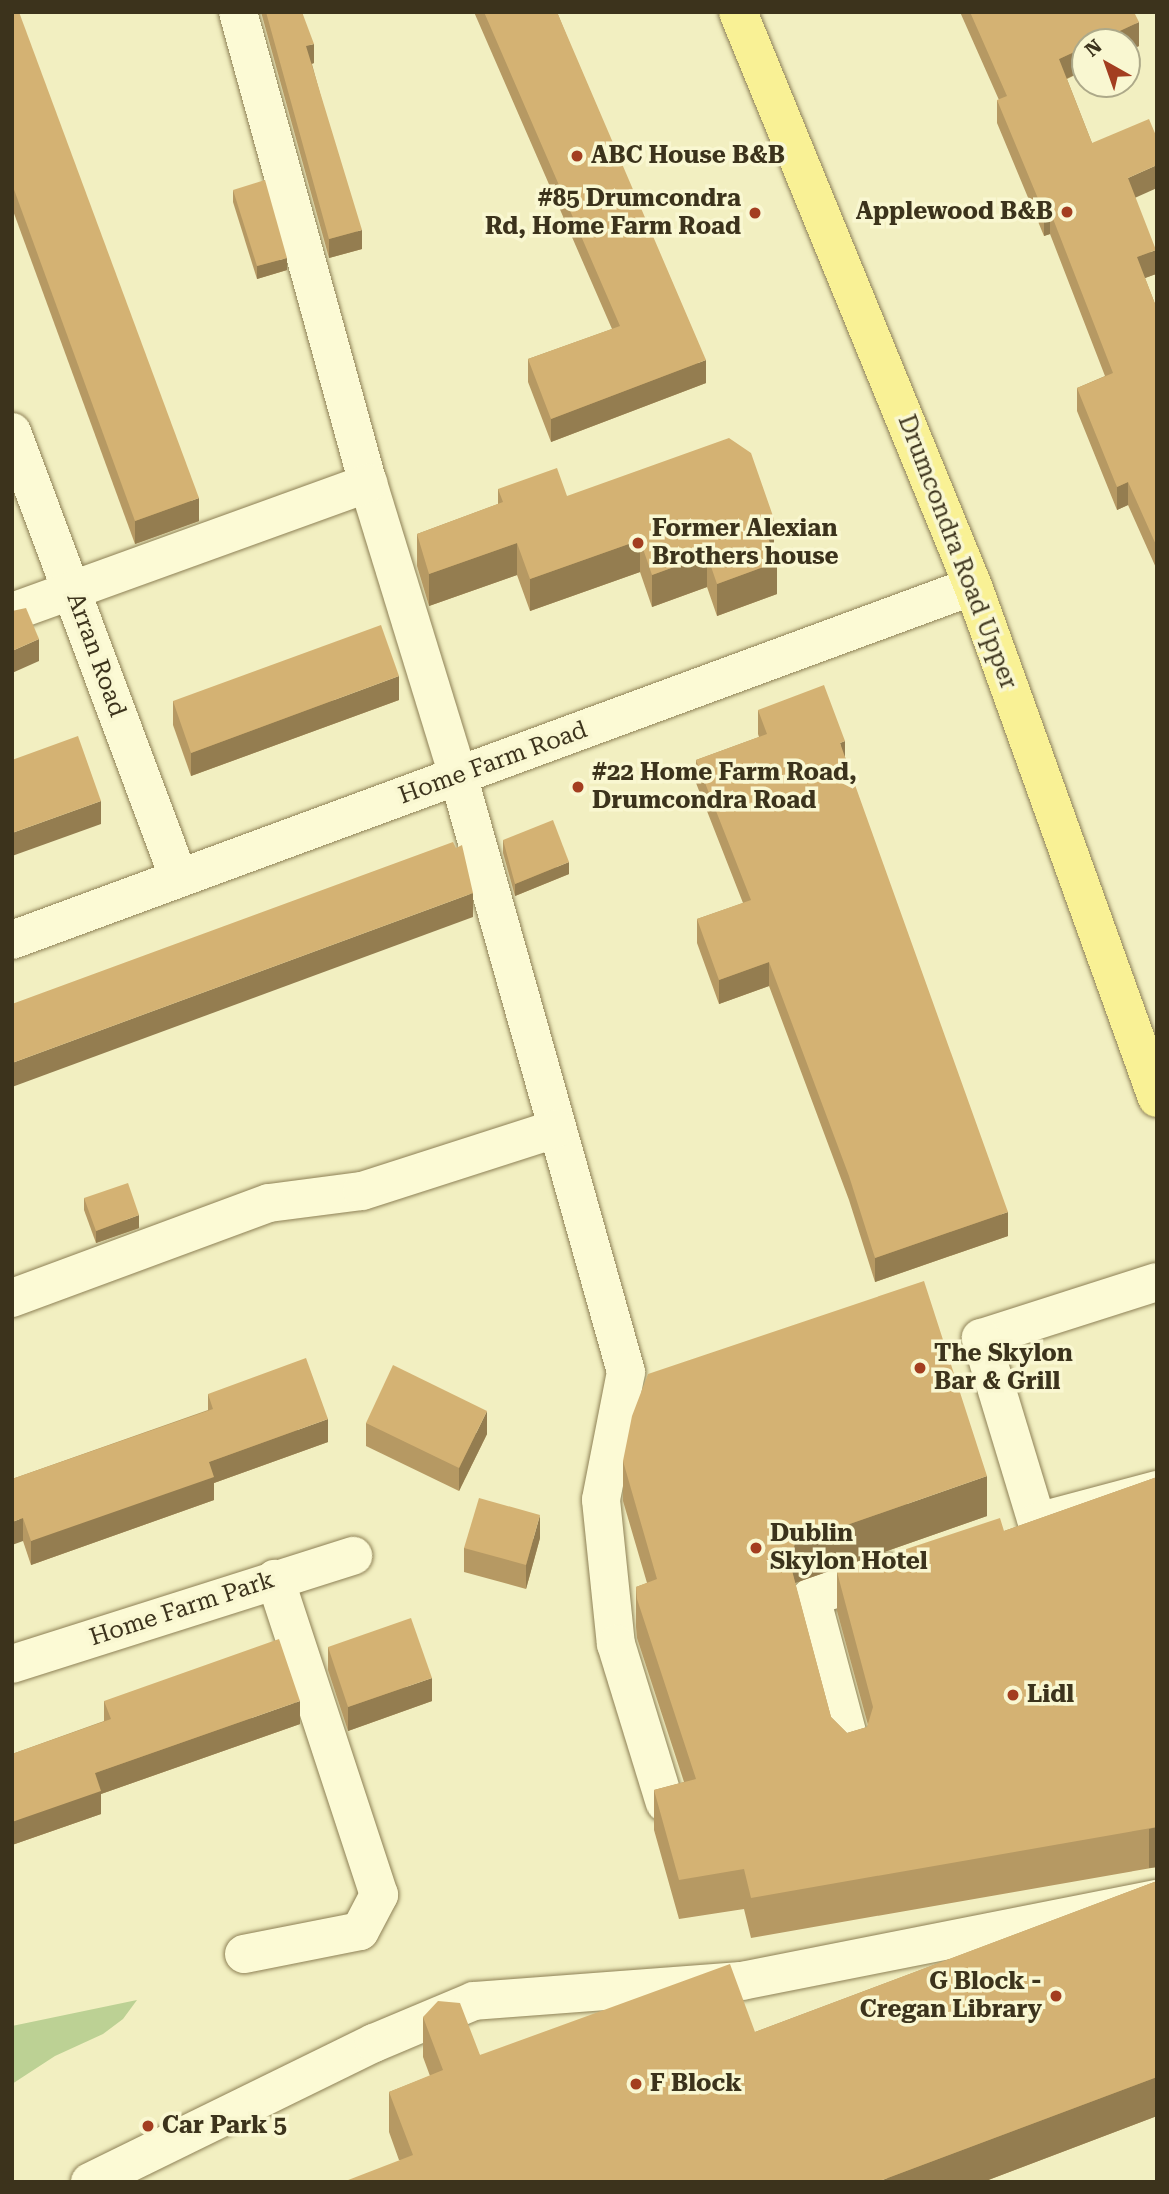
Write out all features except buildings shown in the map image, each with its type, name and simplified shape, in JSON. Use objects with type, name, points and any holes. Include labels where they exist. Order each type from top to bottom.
[{"type":"main road","name":"Drumcondra Road Upper","points":[[738,12],[973,586],[1157,1098]]},
{"type":"street","points":[[238,12],[369,483],[458,775],[555,1129],[626,1373],[601,1500],[616,1644],[665,1803]]},
{"type":"street","name":"Arran Road","points":[[12,432],[179,878]]},
{"type":"street","points":[[12,612],[369,483]]},
{"type":"street","name":"Home Farm Road","points":[[12,940],[973,586]]},
{"type":"street","points":[[12,1298],[269,1203],[362,1192],[555,1129]]},
{"type":"street","points":[[1037,1522],[981,1338],[1157,1282]]},
{"type":"street","points":[[1000,1535],[1037,1522],[1157,1490]]},
{"type":"street","name":"Home Farm Park","points":[[12,1664],[353,1556]]},
{"type":"street","points":[[852,1751],[811,1598],[924,1560]]},
{"type":"street","points":[[244,1954],[360,1931],[379,1895],[275,1579]]},
{"type":"street","points":[[90,2182],[374,2043],[474,2001],[742,1981],[1157,1899]]},
{"type":"green space","points":[[137,2000],[123,2019],[103,2034],[55,2056],[12,2084],[12,2026]]},
{"type":"place","name":"ABC House B&B","points":[[577,156]]},
{"type":"place","name":"Applewood B&B","points":[[1067,212]]},
{"type":"place","name":"#85 Drumcondra Rd, Home Farm Road","points":[[755,213]]},
{"type":"place","name":"Former Alexian Brothers house","points":[[638,543]]},
{"type":"place","name":"#22 Home Farm Road, Drumcondra Road","points":[[578,787]]},
{"type":"place","name":"The Skylon Bar & Grill","points":[[920,1368]]},
{"type":"place","name":"Dublin Skylon Hotel","points":[[756,1548]]},
{"type":"place","name":"Lidl","points":[[1013,1695]]},
{"type":"place","name":"G Block - Cregan Library","points":[[1056,1996]]},
{"type":"place","name":"F Block","points":[[636,2084]]},
{"type":"place","name":"Car Park 5","points":[[148,2126]]}]
